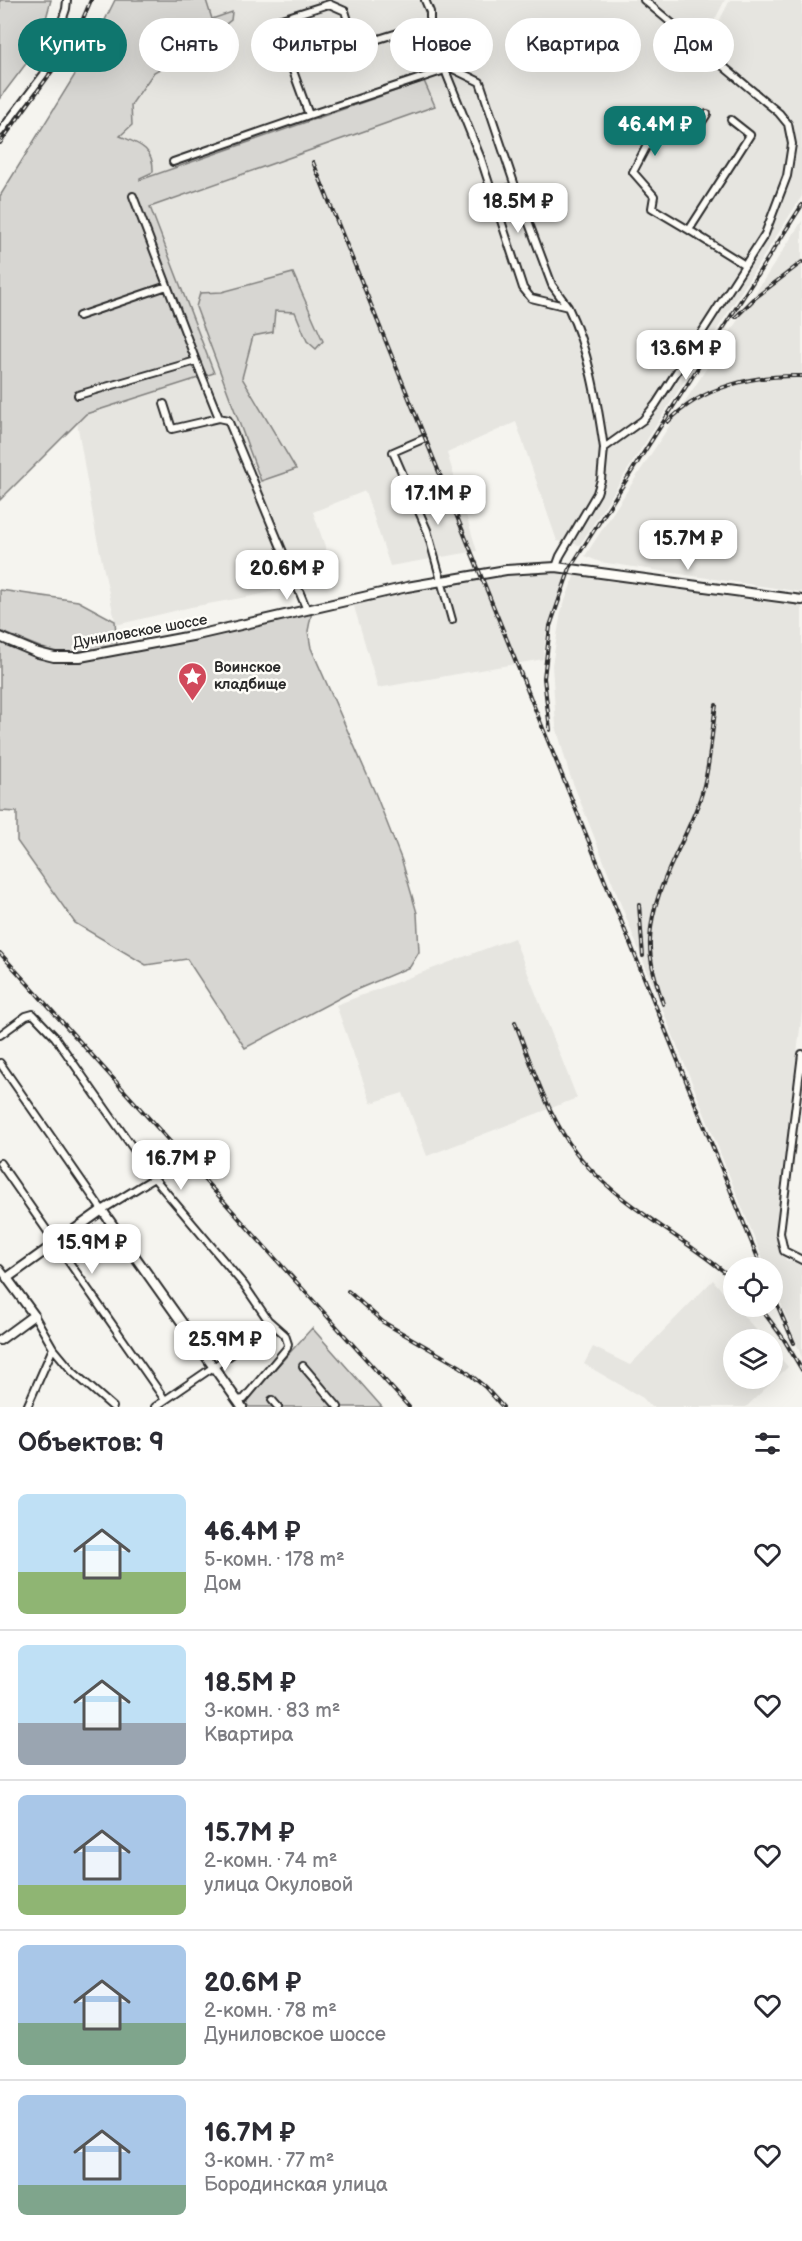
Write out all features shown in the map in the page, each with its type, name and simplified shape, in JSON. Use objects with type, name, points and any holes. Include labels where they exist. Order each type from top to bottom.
[{"type":"street","points":[[0,132],[44,74],[67,0]]},
{"type":"street","points":[[425,0],[430,18]]},
{"type":"street","points":[[604,448],[643,420],[656,404],[765,234],[787,176],[792,144],[788,124],[779,113],[644,0]]},
{"type":"street","points":[[309,116],[275,21],[329,4],[345,11],[356,46],[390,35]]},
{"type":"street","points":[[173,162],[430,72]]},
{"type":"street","points":[[446,72],[481,159],[523,288],[531,298],[568,308]]},
{"type":"street","points":[[456,72],[480,82],[552,285],[568,308],[577,327],[597,400],[604,448],[601,480],[597,493],[560,556],[556,567]]},
{"type":"street","points":[[707,114],[696,131],[668,120],[654,132],[633,172],[654,196],[652,208],[745,265]]},
{"type":"street","points":[[689,230],[750,135],[731,120]]},
{"type":"street","points":[[492,194],[515,186]]},
{"type":"street","points":[[133,196],[219,417]]},
{"type":"street","points":[[79,316],[167,286]]},
{"type":"street","points":[[78,395],[196,361]]},
{"type":"street","points":[[164,404],[172,429],[219,417],[228,420],[307,610]]},
{"type":"street","points":[[423,439],[393,452],[427,530],[452,620]]},
{"type":"street","name":"Дуниловское шоссе","points":[[0,637],[46,655],[80,657],[197,635],[440,581],[506,570],[556,567],[802,600]]},
{"type":"street","points":[[0,1035],[26,1016],[33,1014],[55,1037],[154,1178],[244,1285],[268,1320],[285,1335],[287,1348],[239,1404],[0,1063]]},
{"type":"street","points":[[802,1054],[797,1080],[800,1092],[780,1233],[784,1251],[802,1260]]},
{"type":"street","points":[[0,1163],[165,1400]]},
{"type":"street","points":[[7,1278],[102,1210],[154,1178]]},
{"type":"street","points":[[0,1269],[34,1315],[53,1348],[81,1382],[113,1407]]},
{"type":"street","points":[[0,1340],[34,1315]]},
{"type":"street","points":[[155,1407],[260,1335],[267,1326],[268,1320]]},
{"type":"street","points":[[27,1407],[53,1348]]},
{"type":"street","points":[[303,1366],[338,1407]]},
{"type":"street","points":[[272,1400],[278,1407]]},
{"type":"shaded area","points":[[0,0],[51,0],[46,18],[18,18],[20,72],[0,98]]},
{"type":"shaded area","points":[[115,0],[206,0],[212,18],[139,18],[139,72],[154,72],[131,105],[132,125],[120,136],[144,148],[151,157],[153,172],[140,180],[424,81],[435,106],[150,207],[214,373],[86,414],[0,500],[0,196],[77,72],[127,72],[127,18],[106,18]]},
{"type":"shaded area","points":[[206,0],[725,0],[716,18],[653,18],[653,72],[734,72],[734,18],[721,18],[730,0],[802,0],[802,196],[580,545],[557,541],[516,422],[447,453],[477,551],[390,566],[365,491],[313,512],[335,575],[258,595],[191,607],[116,625],[96,534],[77,422],[86,414],[214,373],[150,207],[435,106],[424,81],[140,180],[143,146],[120,136],[132,125],[131,105],[154,72],[239,72],[239,18],[212,18]]},
{"type":"shaded area","points":[[232,12],[231,18],[215,18]]},
{"type":"shaded area","points":[[802,221],[802,592],[600,562],[585,556]]},
{"type":"shaded area","points":[[293,273],[323,341],[316,349],[307,341],[295,312],[275,311],[273,332],[253,336],[242,378],[296,469],[261,481],[196,307],[200,293],[222,292]]},
{"type":"shaded area","points":[[551,570],[566,572],[547,628],[543,659],[378,688],[353,603],[441,584],[512,573]]},
{"type":"shaded area","points":[[576,571],[802,604],[802,1012],[776,1231],[777,1244],[786,1260],[802,1263],[802,1358],[783,1309],[783,1257],[762,1257],[569,773],[556,726],[552,665],[561,612]]},
{"type":"shaded area","points":[[0,590],[78,601],[115,621],[117,647],[61,653],[0,631]]},
{"type":"shaded area","points":[[312,611],[308,631],[311,648],[376,795],[402,861],[417,913],[419,952],[410,967],[351,992],[245,1048],[187,959],[146,965],[75,923],[17,841],[17,812],[0,811],[0,639],[54,660]]},
{"type":"shaded area","points":[[514,938],[577,1098],[427,1156],[403,1093],[371,1103],[336,1005]]},
{"type":"shaded area","points":[[713,1280],[723,1292],[723,1317],[745,1317],[755,1329],[723,1329],[723,1389],[765,1389],[746,1407],[651,1407],[643,1398],[584,1364],[593,1347],[630,1365]]},
{"type":"shaded area","points":[[312,1328],[382,1407],[249,1407],[245,1402]]},
{"type":"shaded area","points":[[783,1361],[788,1367],[783,1372]]},
{"type":"railway","points":[[0,143],[73,42],[91,0]]},
{"type":"railway","points":[[313,162],[758,1257]]},
{"type":"railway","points":[[550,730],[544,678],[550,626],[570,568],[802,205]]},
{"type":"railway","points":[[736,317],[755,298],[802,262]]},
{"type":"railway","points":[[668,422],[697,399],[730,385],[766,378],[802,376]]},
{"type":"railway","points":[[663,1004],[651,957],[652,922],[662,886],[700,799],[708,765],[716,705]]},
{"type":"railway","points":[[639,905],[643,956]]},
{"type":"railway","points":[[0,953],[409,1407]]},
{"type":"railway","points":[[515,1022],[553,1115],[569,1143],[586,1164],[625,1200],[723,1271]]},
{"type":"railway","points":[[348,1291],[383,1322],[461,1367],[485,1387],[503,1407]]},
{"type":"railway","points":[[767,1317],[802,1370]]},
{"type":"railway","points":[[783,1317],[794,1343]]},
{"type":"place","name":"Воинское кладбище","points":[[193,702]]}]
